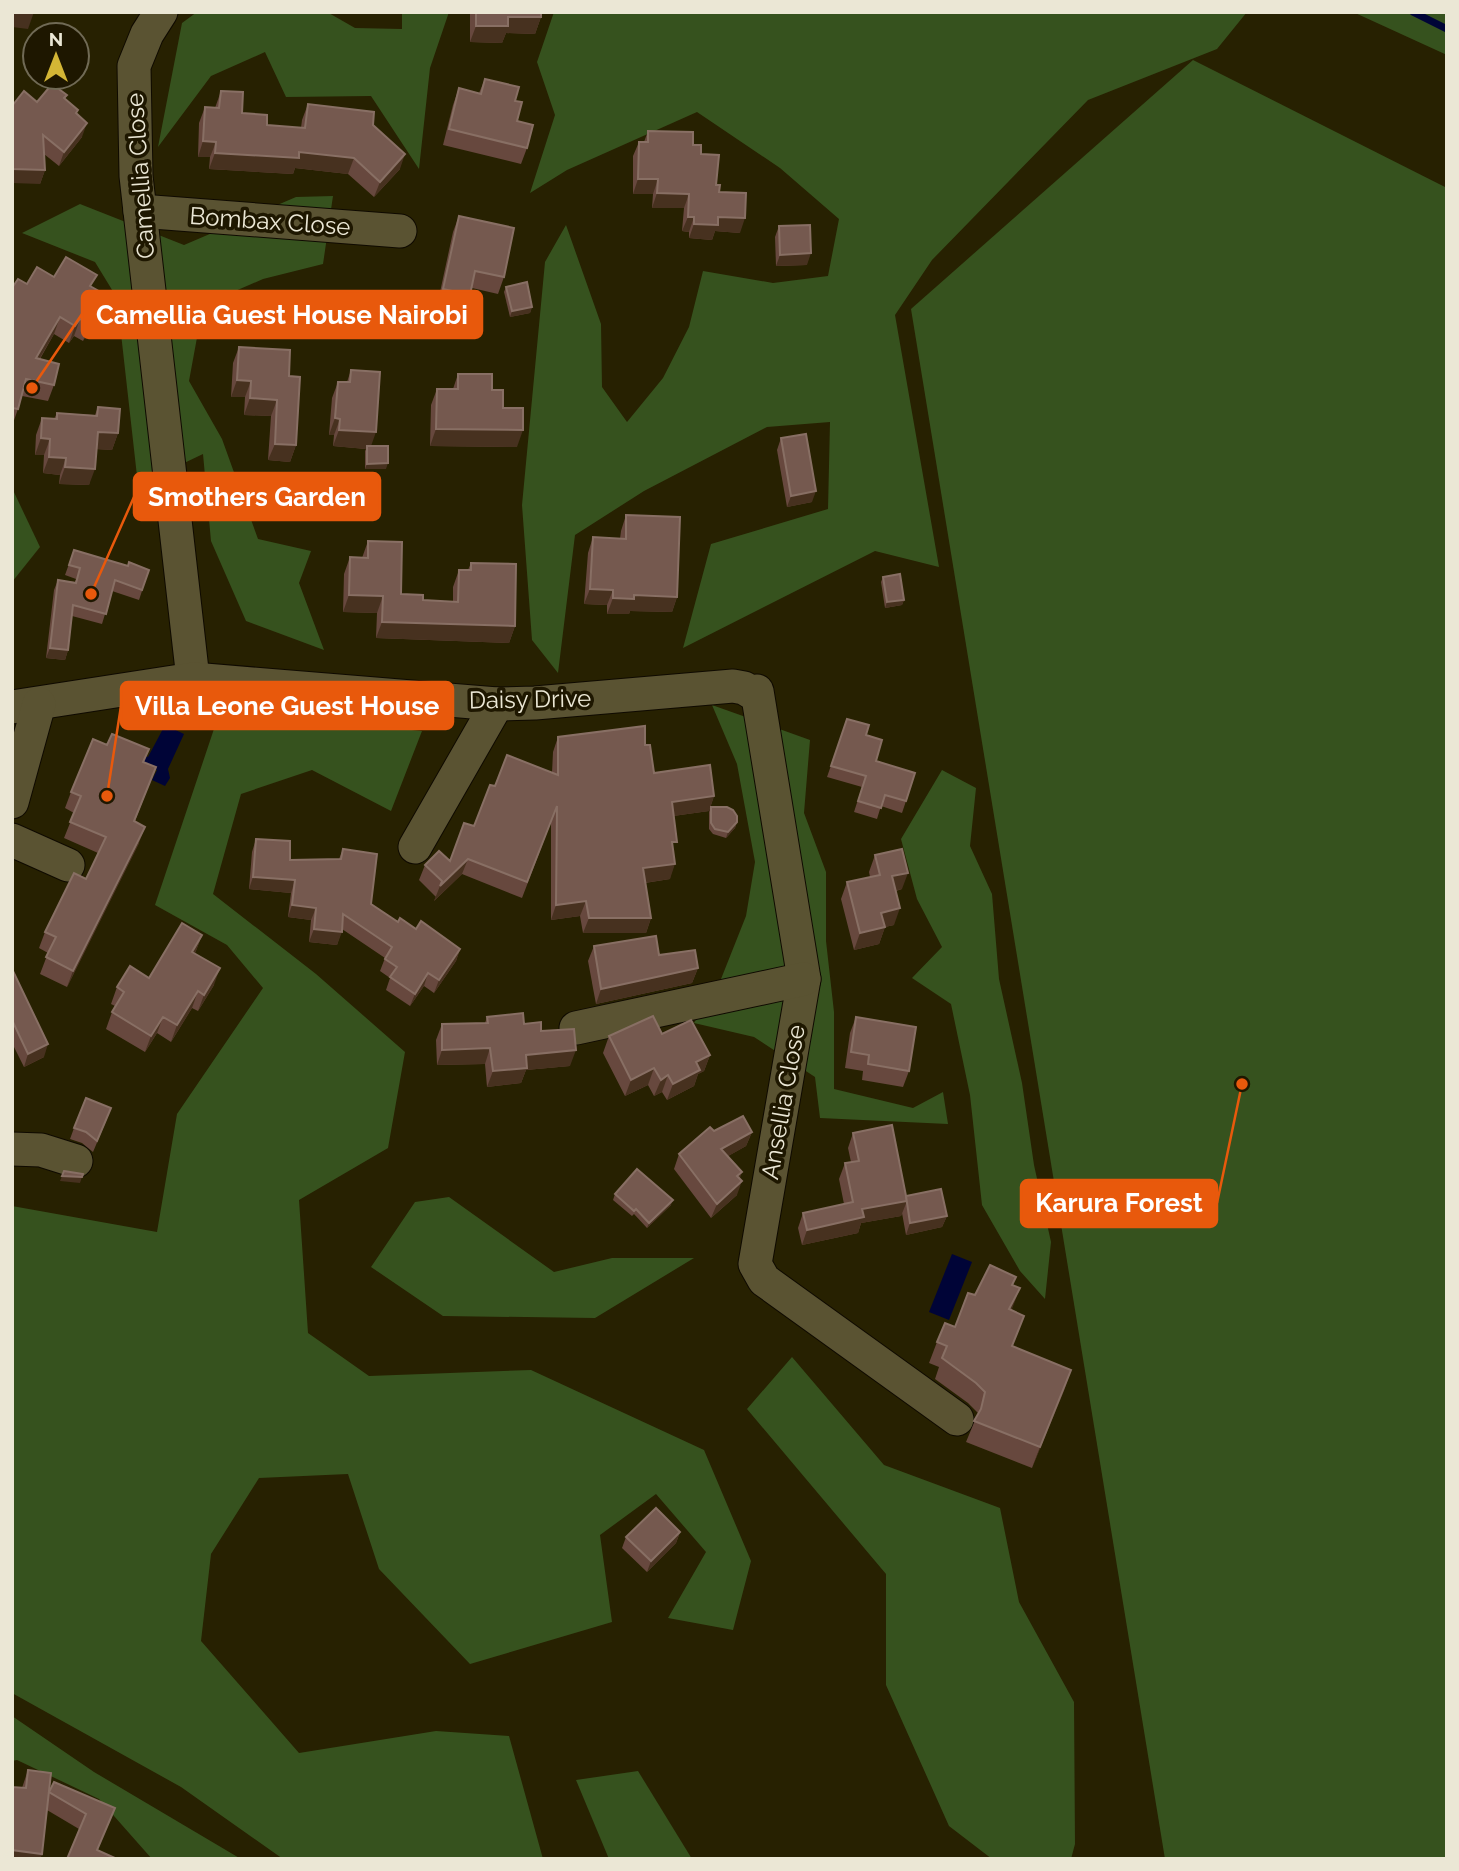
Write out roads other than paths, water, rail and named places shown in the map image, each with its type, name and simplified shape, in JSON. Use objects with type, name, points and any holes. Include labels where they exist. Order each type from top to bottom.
[{"type":"street","name":"Camellia Close","points":[[160,12],[147,34],[134,66],[136,176],[193,679]]},
{"type":"street","name":"Bombax Close","points":[[140,211],[400,231]]},
{"type":"street","name":"Daisy Drive","points":[[26,706],[193,679],[497,704],[733,687],[744,688],[754,694]]},
{"type":"street","name":"Ansellia Close","points":[[754,694],[757,691],[804,979],[755,1264],[764,1280],[957,1419]]},
{"type":"street","points":[[415,847],[497,704]]},
{"type":"street","points":[[12,802],[26,706]]},
{"type":"street","points":[[12,839],[68,865]]},
{"type":"street","points":[[576,1028],[804,979]]},
{"type":"street","points":[[12,1149],[41,1150],[76,1161]]},
{"type":"waterway","points":[[1413,12],[1447,29]]},
{"type":"place","name":"Camellia Guest House Nairobi","points":[[32,388]]},
{"type":"place","name":"Smothers Garden","points":[[91,594]]},
{"type":"place","name":"Villa Leone Guest House","points":[[107,796]]},
{"type":"place","name":"Karura Forest","points":[[1242,1084]]}]
